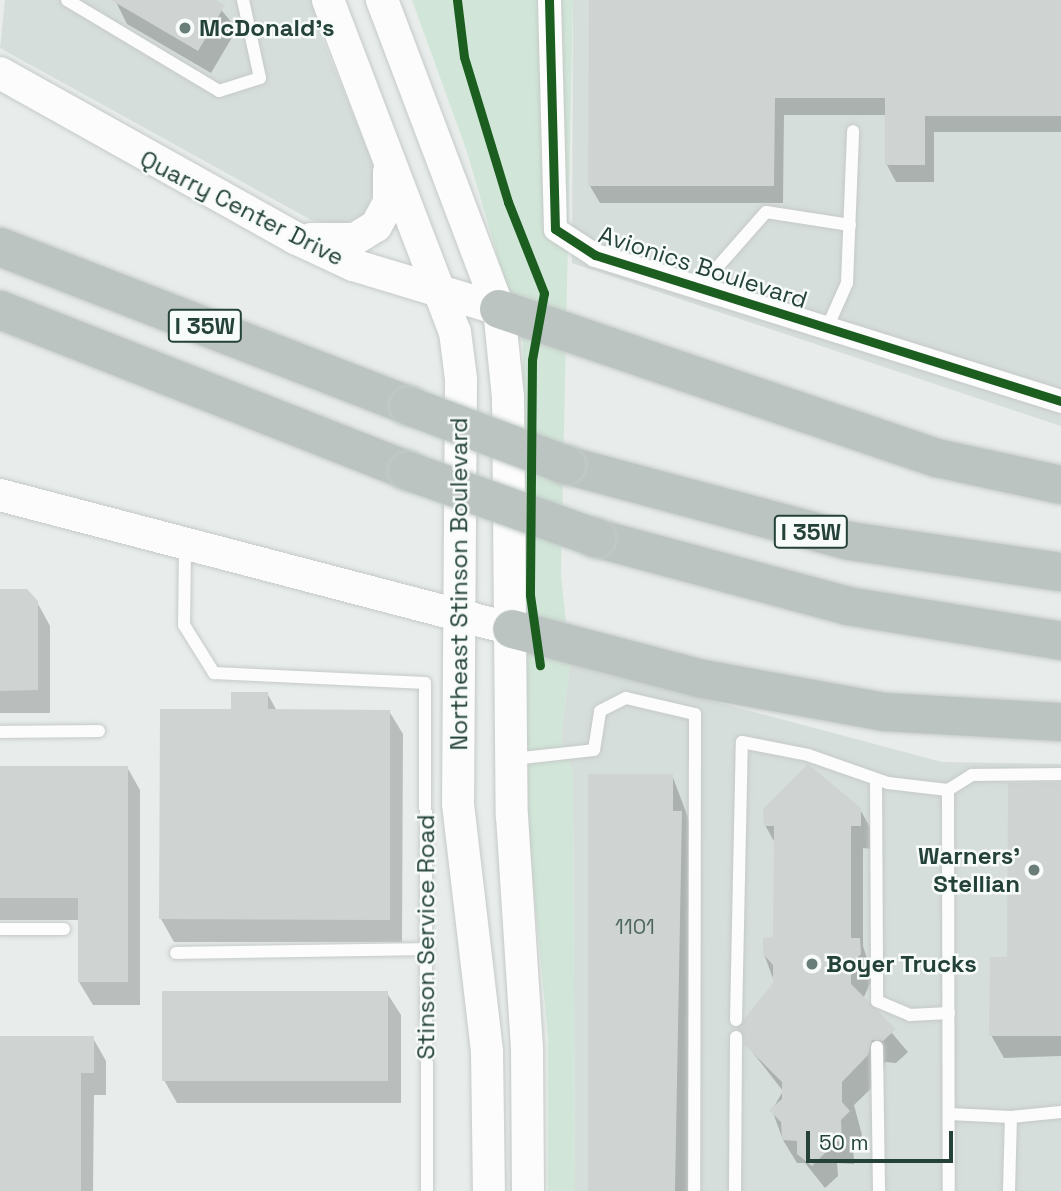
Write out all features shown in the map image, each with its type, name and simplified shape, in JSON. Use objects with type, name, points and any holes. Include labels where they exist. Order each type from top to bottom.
[{"type":"highway","name":"I 35W","points":[[0,247],[566,465],[850,541],[1061,572]]},
{"type":"highway","points":[[499,309],[937,458],[1061,485]]},
{"type":"highway","name":"I 35W","points":[[0,310],[225,401],[408,471],[596,538],[848,606],[1061,641]]},
{"type":"highway","points":[[0,328],[225,401]]},
{"type":"highway","points":[[512,629],[704,679],[885,712],[1061,722]]},
{"type":"main road","name":"Northeast Stinson Boulevard","points":[[328,0],[455,332],[461,379],[456,617],[458,804],[487,1052],[489,1191]]},
{"type":"main road","name":"Northeast Stinson Boulevard","points":[[382,0],[493,279],[499,309],[508,397],[512,759],[527,1050],[527,1191]]},
{"type":"main road","name":"Quarry Center Drive","points":[[0,73],[295,238],[353,265],[499,309]]},
{"type":"main road","points":[[295,238],[341,241],[366,234],[389,203],[389,164]]},
{"type":"main road","points":[[0,495],[185,547],[512,629]]},
{"type":"street","name":"Avionics Boulevard","points":[[549,0],[555,229],[595,255],[1061,401]]},
{"type":"lane","points":[[66,0],[219,91],[260,78],[243,0]]},
{"type":"lane","points":[[827,328],[847,283],[853,131]]},
{"type":"lane","points":[[699,288],[766,212],[850,225]]},
{"type":"lane","name":"Stinson Service Road","points":[[185,547],[184,625],[214,673],[425,682],[427,1191]]},
{"type":"lane","points":[[512,759],[594,750],[600,711],[626,698],[695,714],[694,1191]]},
{"type":"lane","points":[[0,732],[99,731]]},
{"type":"lane","points":[[736,1020],[742,742],[876,779],[948,790],[972,775],[1061,774]]},
{"type":"lane","points":[[876,779],[876,1005],[910,1015],[949,1013]]},
{"type":"lane","points":[[948,790],[949,1191]]},
{"type":"lane","points":[[0,929],[64,929]]},
{"type":"lane","points":[[176,953],[425,949]]},
{"type":"lane","points":[[735,1191],[736,1037]]},
{"type":"lane","points":[[877,1047],[878,1191]]},
{"type":"lane","points":[[949,1114],[1011,1117],[1061,1112]]},
{"type":"lane","points":[[1009,1191],[1011,1117]]},
{"type":"shaded area","points":[[5,0],[313,0],[318,28],[378,176],[366,214],[341,225],[311,220],[0,48]]},
{"type":"shaded area","points":[[573,0],[1061,0],[1061,426],[572,263]]},
{"type":"shaded area","points":[[570,663],[942,762],[1061,764],[1061,1191],[575,1191],[573,775],[561,738]]},
{"type":"green space","points":[[412,0],[573,0],[561,574],[570,663],[561,738],[573,775],[575,1191],[548,1191],[548,1037],[526,807],[523,343],[467,152]]},
{"type":"building","name":"McDonald's","points":[[111,0],[216,0],[225,5],[198,51]]},
{"type":"building","points":[[589,0],[1061,0],[1061,116],[925,116],[925,165],[885,165],[885,98],[775,98],[774,186],[588,186]]},
{"type":"building","points":[[0,589],[27,589],[38,601],[38,690],[0,691]]},
{"type":"building","points":[[231,692],[268,692],[268,709],[390,710],[390,920],[159,919],[160,709],[231,709]]},
{"type":"building","name":"Boyer Trucks","points":[[808,764],[861,808],[861,826],[851,826],[851,938],[860,938],[861,954],[851,963],[851,984],[896,1029],[883,1041],[872,1040],[868,1055],[842,1082],[842,1102],[850,1111],[841,1120],[842,1142],[825,1141],[825,1153],[812,1166],[797,1154],[797,1141],[782,1140],[781,1122],[769,1110],[782,1099],[782,1082],[745,1045],[737,1028],[773,983],[773,965],[763,954],[763,938],[773,937],[774,826],[764,826],[763,809]]},
{"type":"building","points":[[0,766],[128,766],[128,982],[78,982],[78,898],[0,898]]},
{"type":"building","points":[[588,774],[673,774],[673,811],[682,811],[675,1191],[588,1191]]},
{"type":"building","name":"Warners' Stellian","points":[[1008,783],[1061,783],[1061,1036],[989,1036],[990,957],[1007,957]]},
{"type":"building","points":[[162,991],[388,991],[388,1081],[162,1081]]},
{"type":"building","points":[[0,1036],[94,1036],[94,1073],[81,1073],[81,1191],[0,1191]]},
{"type":"cycle path","points":[[457,0],[464,57],[508,202],[544,293],[532,360],[530,595],[540,665]]},
{"type":"cycle path","points":[[549,0],[555,229],[595,255],[1061,401]]},
{"type":"place","name":"McDonald's","points":[[185,28]]},
{"type":"place","name":"Warners' Stellian","points":[[1034,870]]},
{"type":"place","name":"Boyer Trucks","points":[[812,964]]}]
